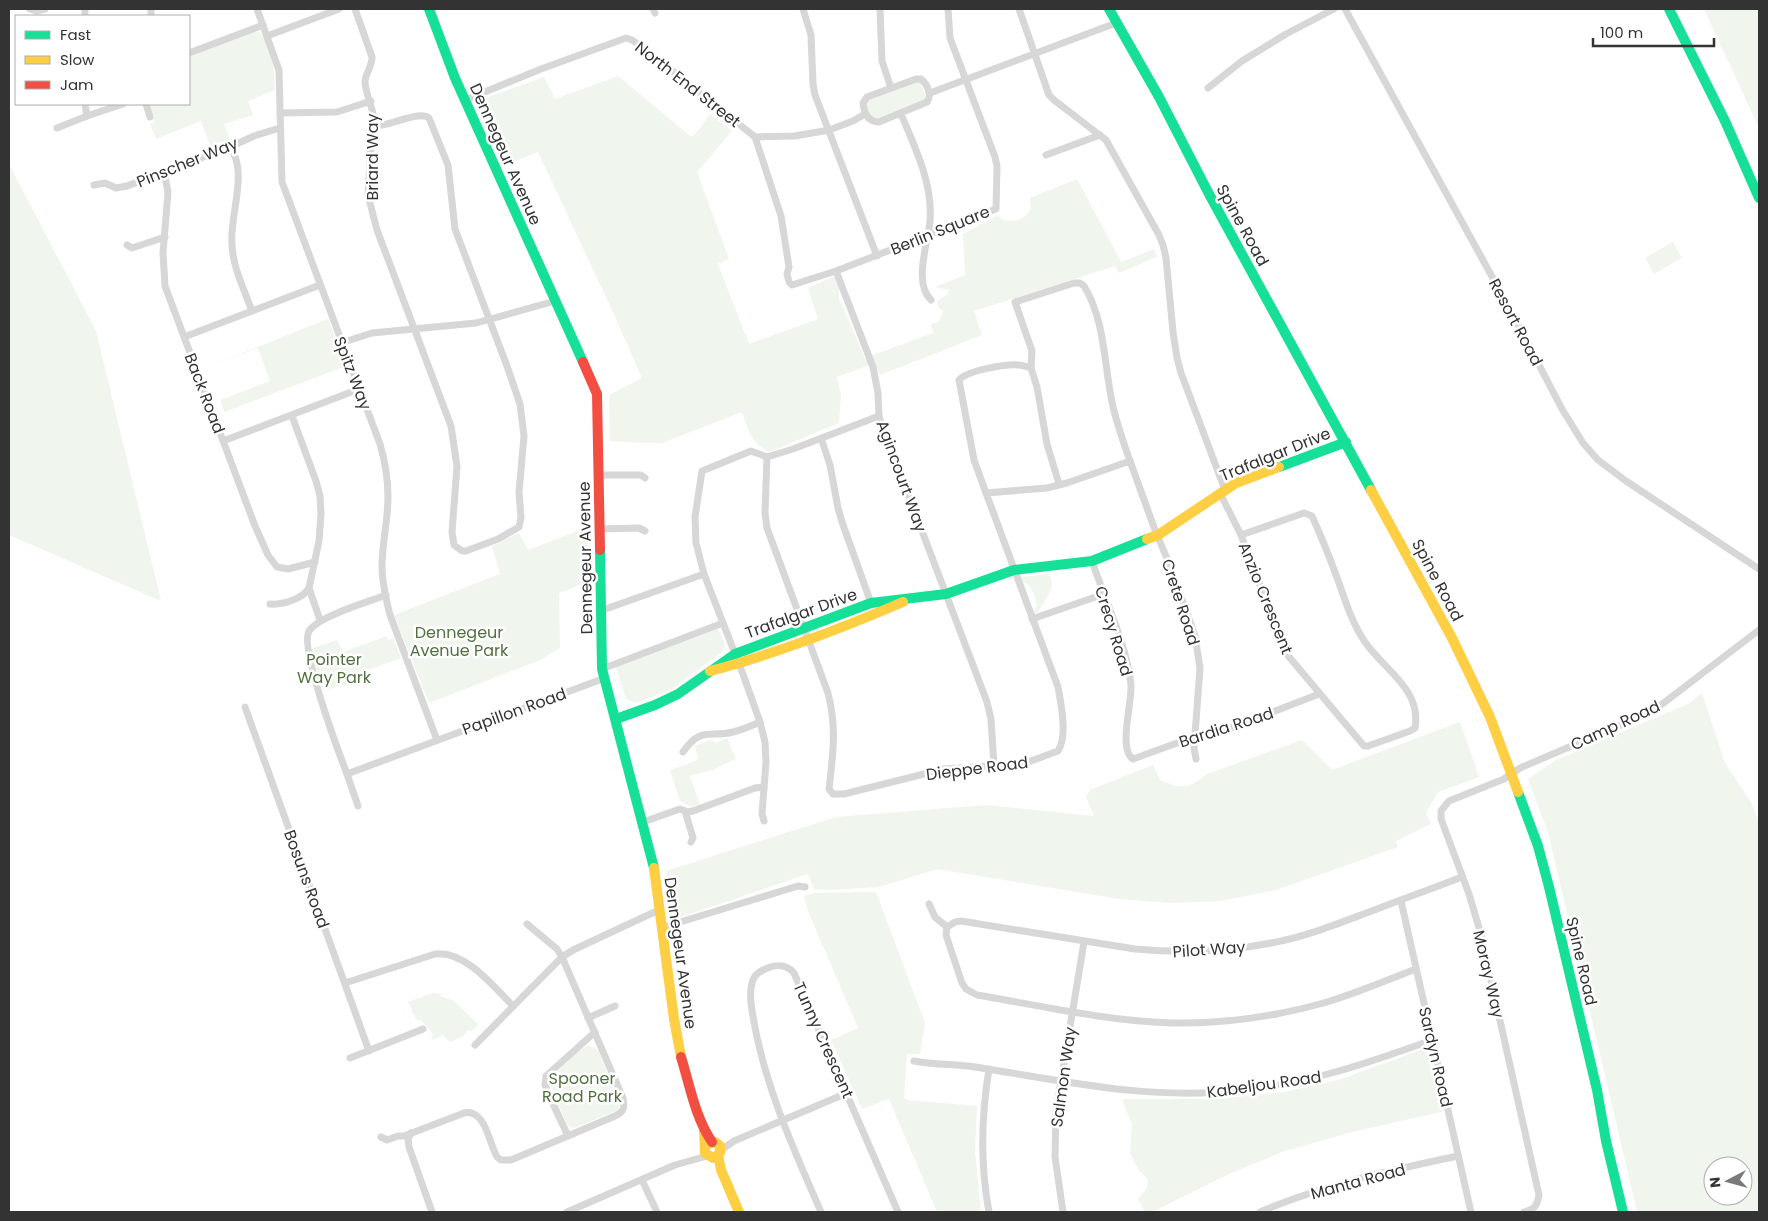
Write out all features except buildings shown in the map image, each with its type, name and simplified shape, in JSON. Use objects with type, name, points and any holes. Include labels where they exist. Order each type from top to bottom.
[{"type":"street","points":[[30,9],[36,11],[46,9]]},
{"type":"street","name":"Spitz Way","points":[[257,9],[279,70],[282,182],[380,444],[385,463],[388,497],[382,568],[386,595],[390,615],[437,740]]},
{"type":"street","points":[[267,36],[339,9]]},
{"type":"street","points":[[355,9],[372,57],[372,64],[365,79],[371,101]]},
{"type":"street","name":"Dennegeur Avenue","points":[[429,9],[465,100],[597,394],[600,611],[604,673],[656,876],[664,927],[674,1019],[681,1056],[691,1094],[704,1130],[739,1212]]},
{"type":"street","name":"Berlin Square","points":[[803,9],[812,40],[814,90],[877,256],[996,209],[996,157],[950,38],[948,9]]},
{"type":"street","points":[[880,9],[882,61],[891,88]]},
{"type":"street","name":"Anzio Crescent","points":[[1018,9],[1052,98],[1106,140],[1163,245],[1177,358],[1181,373],[1223,491],[1285,652],[1364,746],[1392,738],[1415,728],[1416,710],[1411,698],[1399,679],[1374,654],[1358,630],[1312,516],[1304,513],[1241,535]]},
{"type":"street","name":"Spine Road","points":[[1109,9],[1159,97],[1209,194],[1431,598],[1476,685],[1512,774],[1538,846],[1550,887],[1623,1212]]},
{"type":"street","points":[[1208,88],[1242,61],[1286,34],[1334,9]]},
{"type":"street","name":"Resort Road","points":[[1345,9],[1562,409],[1583,443],[1598,460],[1759,569]]},
{"type":"street","points":[[1669,9],[1725,121],[1759,198]]},
{"type":"street","points":[[930,93],[1116,23]]},
{"type":"street","points":[[190,53],[263,25]]},
{"type":"street","name":"North End Street","points":[[465,100],[609,43],[628,38],[755,137],[795,136],[829,130],[853,121],[865,114]]},
{"type":"street","points":[[919,78],[924,82],[930,97],[927,102],[901,114],[876,122],[870,120],[865,114],[864,100],[873,94],[891,88],[919,78]]},
{"type":"street","name":"Briard Way","points":[[280,113],[337,112],[371,101],[373,126],[368,195],[377,230],[452,431],[457,466],[452,537],[454,545],[462,551],[466,551],[514,531],[519,527],[519,492],[524,453],[524,424],[512,382],[454,229],[448,165],[429,118],[424,115],[386,125],[373,126]]},
{"type":"street","points":[[85,105],[87,116]]},
{"type":"street","points":[[57,128],[120,105]]},
{"type":"street","points":[[146,105],[150,117]]},
{"type":"street","points":[[901,114],[929,190],[930,221],[923,264],[923,278],[926,295],[931,300]]},
{"type":"street","name":"Pinscher Way","points":[[94,186],[100,183],[116,188],[124,187],[254,136],[280,128]]},
{"type":"street","points":[[1046,155],[1100,135]]},
{"type":"street","points":[[755,137],[781,216],[789,267],[787,274],[789,282],[794,285],[877,256]]},
{"type":"street","points":[[230,147],[235,155],[238,185],[231,227],[233,258],[252,311]]},
{"type":"street","name":"Back Road","points":[[164,172],[168,192],[164,253],[165,286],[255,526],[277,567],[285,569],[315,562]]},
{"type":"street","points":[[127,245],[132,248],[165,237]]},
{"type":"street","name":"Agincourt Way","points":[[836,271],[873,367],[878,393],[879,416],[987,702],[991,719],[994,766]]},
{"type":"street","name":"Crete Road","points":[[1031,368],[1032,351],[1015,302],[1074,283],[1080,283],[1087,292],[1096,314],[1106,357],[1112,401],[1118,426],[1191,620],[1198,652],[1199,687],[1195,713],[1194,748],[1196,759]]},
{"type":"street","points":[[184,337],[320,285]]},
{"type":"street","points":[[341,343],[367,334],[476,323],[555,301]]},
{"type":"street","points":[[1059,484],[1047,444],[1037,387],[1031,368],[1021,365],[996,368],[967,375],[959,380],[974,460],[1032,619],[1104,594]]},
{"type":"street","points":[[223,441],[359,389]]},
{"type":"street","points":[[270,604],[283,603],[303,595],[309,588],[319,542],[320,496],[292,416]]},
{"type":"street","points":[[764,821],[762,814],[765,742],[760,722],[704,574],[696,543],[695,517],[702,471],[751,451],[767,457],[879,416]]},
{"type":"street","points":[[821,438],[830,466],[842,522],[871,603]]},
{"type":"street","name":"Trafalgar Drive","points":[[616,719],[678,694],[710,671],[803,628],[871,603],[946,594],[1014,570],[1092,561],[1158,535],[1236,483],[1346,442]]},
{"type":"street","points":[[767,457],[765,513],[767,528],[807,639]]},
{"type":"street","points":[[986,493],[1047,488],[1077,480],[1130,461]]},
{"type":"street","points":[[598,475],[640,475],[645,478]]},
{"type":"street","points":[[599,529],[639,528],[645,531]]},
{"type":"street","name":"Crecy Road","points":[[1092,561],[1123,648],[1129,671],[1131,702],[1125,738],[1127,754],[1133,759]]},
{"type":"street","points":[[600,611],[704,574]]},
{"type":"street","points":[[309,588],[320,620]]},
{"type":"street","points":[[358,806],[348,774],[333,740],[308,650],[307,639],[309,631],[320,620],[386,595]]},
{"type":"street","name":"Trafalgar Drive","points":[[737,659],[807,639],[884,611],[908,599]]},
{"type":"street","name":"Dieppe Road","points":[[807,639],[831,707],[834,724],[834,744],[829,789],[836,795],[935,771],[1020,764],[1058,751],[1062,741],[1062,721],[1058,687],[1032,619]]},
{"type":"street","name":"Papillon Road","points":[[348,774],[604,673],[723,623]]},
{"type":"street","name":"Camp Road","points":[[1512,774],[1520,768],[1661,705],[1759,630]]},
{"type":"street","name":"Bardia Road","points":[[1133,759],[1195,738],[1232,728],[1320,694]]},
{"type":"street","name":"Bosuns Road","points":[[245,707],[370,1051]]},
{"type":"street","points":[[683,752],[691,741],[702,735],[734,732],[760,722]]},
{"type":"street","name":"Moray Way","points":[[1512,774],[1449,801],[1444,806],[1441,819],[1480,931],[1539,1195],[1536,1207],[1533,1210],[1524,1212]]},
{"type":"street","points":[[643,822],[676,810],[694,811],[755,788],[764,787]]},
{"type":"street","points":[[685,811],[692,838],[691,842]]},
{"type":"street","name":"Pilot Way","points":[[948,927],[954,922],[972,922],[1084,942],[1162,952],[1196,952],[1242,948],[1273,943],[1307,934],[1462,877]]},
{"type":"street","points":[[664,927],[798,886],[805,887]]},
{"type":"street","name":"Sardyn Road","points":[[1400,901],[1471,1212]]},
{"type":"street","points":[[929,904],[936,917],[948,927],[947,942],[962,983],[970,992],[977,996],[1146,1022],[1202,1022],[1270,1015],[1327,1002],[1416,969]]},
{"type":"street","points":[[475,1045],[562,957],[661,909]]},
{"type":"street","points":[[381,1137],[387,1140],[404,1136],[464,1113],[475,1113],[480,1117],[495,1154],[501,1160],[511,1160],[621,1113],[624,1106],[623,1098],[562,957],[557,948],[527,924]]},
{"type":"street","name":"Salmon Way","points":[[1063,1212],[1055,1157],[1056,1112],[1084,942]]},
{"type":"street","points":[[345,983],[436,954],[450,954],[457,956],[471,966],[513,1006]]},
{"type":"street","name":"Tunny Crescent","points":[[821,1212],[782,1120],[764,1068],[752,1006],[751,984],[755,975],[761,970],[774,966],[791,969],[794,973],[898,1212]]},
{"type":"street","points":[[588,1018],[615,1006]]},
{"type":"street","points":[[350,1058],[423,1029]]},
{"type":"street","points":[[568,1136],[547,1091],[545,1085],[546,1076],[595,1032]]},
{"type":"street","name":"Kabeljou Road","points":[[914,1061],[1122,1090],[1200,1093],[1242,1090],[1326,1075],[1432,1040]]},
{"type":"street","points":[[989,1070],[983,1121],[982,1158],[989,1212]]},
{"type":"street","points":[[567,1212],[578,1210],[642,1180],[847,1093]]},
{"type":"street","points":[[412,1133],[408,1139],[408,1147],[432,1212]]},
{"type":"street","name":"Manta Road","points":[[1260,1212],[1339,1184],[1458,1156]]},
{"type":"street","points":[[642,1180],[657,1212]]},
{"type":"green space","points":[[1704,9],[1759,9],[1759,128]]},
{"type":"green space","points":[[252,32],[259,32],[267,44],[272,59],[275,90],[248,101],[253,115],[224,124],[230,139],[210,146],[201,121],[156,139],[150,124],[155,122],[149,105],[190,105],[190,57]]},
{"type":"green space","points":[[618,76],[690,136],[694,136],[710,114],[732,131],[697,172],[729,259],[720,263],[717,262],[749,344],[818,319],[808,288],[832,277],[834,277],[839,286],[839,298],[865,358],[933,333],[931,324],[939,322],[943,311],[938,307],[937,302],[948,294],[949,290],[935,287],[965,275],[963,234],[998,215],[1002,220],[1015,221],[1022,218],[1031,209],[1030,198],[1077,179],[1121,262],[1154,249],[1157,257],[1119,273],[1115,266],[974,311],[982,335],[880,375],[875,363],[837,377],[841,395],[839,423],[769,452],[758,445],[749,430],[742,412],[662,443],[610,441],[609,395],[642,378],[538,152],[502,166],[477,105],[480,100],[544,77],[555,99]]},
{"type":"green space","points":[[916,81],[920,82],[925,100],[877,120],[874,120],[868,113],[866,103],[871,99]]},
{"type":"green space","points":[[9,164],[96,331],[161,601],[9,535]]},
{"type":"green space","points":[[1673,242],[1682,258],[1654,274],[1645,258]]},
{"type":"green space","points":[[328,319],[346,366],[224,412],[221,400],[270,381],[258,348],[208,367]]},
{"type":"green space","name":"Dennegeur Avenue Park","points":[[588,527],[588,582],[559,593],[560,648],[538,661],[429,703],[394,615],[500,574],[492,546],[519,533],[528,550]]},
{"type":"green space","points":[[1048,574],[1051,578],[1051,588],[1047,598],[1035,614],[1037,605],[1034,594],[1028,585],[1022,582],[1021,577]]},
{"type":"green space","points":[[718,629],[725,644],[723,651],[670,690],[636,703],[626,699],[616,667]]},
{"type":"green space","name":"Pointer Way Park","points":[[387,636],[388,640],[393,638],[401,658],[352,676],[352,682],[324,691],[320,684],[311,649],[337,640],[343,652]]},
{"type":"green space","points":[[1702,693],[1725,763],[1751,802],[1759,821],[1759,1212],[1637,1212],[1548,832],[1528,779],[1556,760],[1690,703]]},
{"type":"green space","points":[[1460,722],[1479,777],[1438,792],[1426,813],[1431,824],[1396,841],[1398,847],[1276,890],[1221,901],[1170,903],[1119,899],[937,869],[879,887],[829,890],[814,889],[808,874],[681,917],[673,917],[668,903],[677,894],[676,886],[668,882],[666,871],[836,817],[987,805],[1094,816],[1086,797],[1090,790],[1153,765],[1160,780],[1184,786],[1194,783],[1207,774],[1302,740],[1332,770]]},
{"type":"green space","points":[[727,738],[736,759],[712,770],[690,776],[700,805],[691,807],[680,801],[670,770],[696,761],[698,758],[695,746],[710,740],[716,743]]},
{"type":"green space","points":[[876,892],[925,1023],[920,1054],[907,1054],[904,1098],[907,1100],[977,1106],[975,1151],[981,1212],[937,1212],[889,1099],[862,1109],[831,1040],[858,1028],[808,911],[804,896],[814,893]]},
{"type":"green space","points":[[433,993],[441,994],[440,996],[454,1001],[478,1024],[474,1030],[466,1031],[464,1036],[450,1042],[443,1035],[433,1040],[431,1039],[433,1034],[421,1020],[417,1021],[408,1002]]},
{"type":"green space","name":"Spooner Road Park","points":[[588,1045],[598,1050],[618,1100],[619,1108],[616,1111],[574,1128],[567,1125],[550,1079],[575,1054]]},
{"type":"green space","points":[[1421,1050],[1427,1052],[1430,1059],[1441,1112],[1348,1133],[1282,1152],[1229,1174],[1152,1212],[1145,1212],[1138,1199],[1147,1188],[1148,1180],[1138,1169],[1130,1153],[1132,1125],[1122,1099],[1219,1099],[1284,1092],[1338,1080]]},
{"type":"traffic: fast","points":[[429,9],[455,78],[583,362]]},
{"type":"traffic: fast","points":[[1109,9],[1159,97],[1209,194],[1371,490]]},
{"type":"traffic: fast","points":[[1669,9],[1725,121],[1759,198]]},
{"type":"traffic: fast","points":[[1279,467],[1346,442]]},
{"type":"traffic: fast","points":[[616,719],[655,705],[678,694],[735,654],[871,603],[946,594],[1014,570],[1092,561],[1147,539]]},
{"type":"traffic: fast","points":[[600,550],[602,669],[654,868]]},
{"type":"traffic: fast","points":[[1518,792],[1538,846],[1549,887],[1597,1090],[1606,1141],[1623,1212]]},
{"type":"traffic: slow","points":[[1147,539],[1158,535],[1236,483],[1279,467]]},
{"type":"traffic: slow","points":[[1371,490],[1452,638],[1490,717],[1518,792]]},
{"type":"traffic: slow","points":[[710,671],[808,640],[903,602]]},
{"type":"traffic: slow","points":[[654,868],[674,1019],[681,1057]]},
{"type":"traffic: slow","points":[[704,1131],[705,1153],[713,1158],[720,1153],[720,1146],[715,1142],[709,1143],[705,1147]]},
{"type":"traffic: slow","points":[[718,1155],[721,1170],[739,1212]]},
{"type":"traffic: jam","points":[[583,362],[597,394],[600,550]]},
{"type":"traffic: jam","points":[[681,1057],[697,1112],[712,1142]]}]
